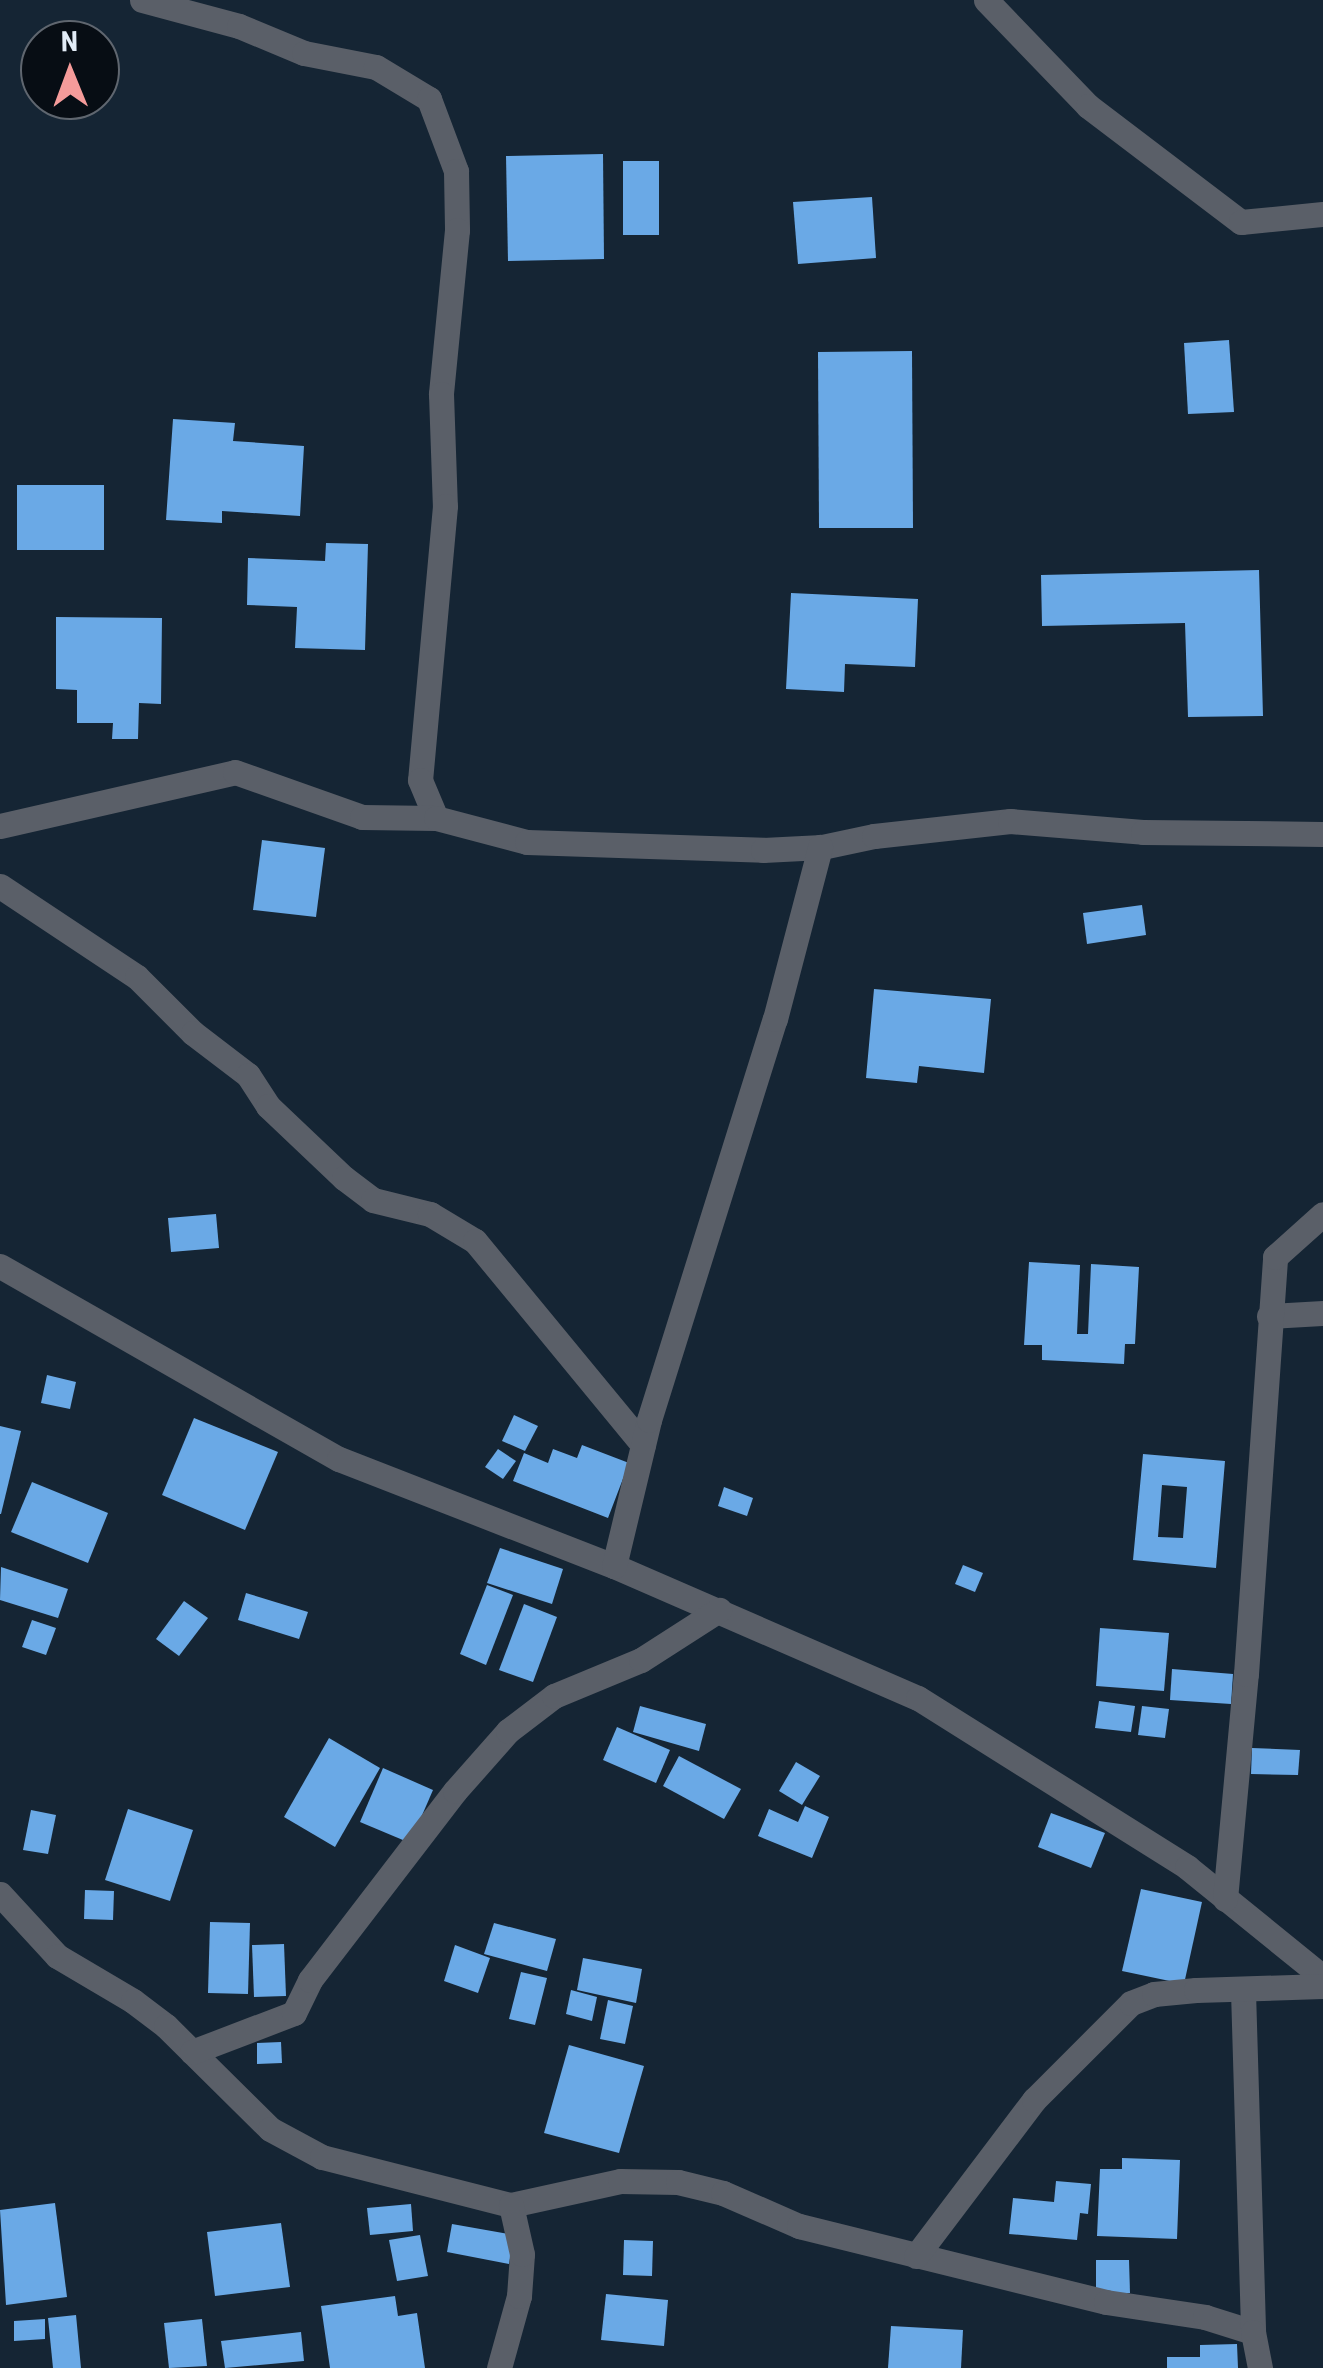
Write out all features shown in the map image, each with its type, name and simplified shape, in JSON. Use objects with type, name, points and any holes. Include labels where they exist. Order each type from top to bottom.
[{"type":"street","points":[[142,0],[239,26],[304,53],[376,67],[429,99],[456,171],[457,230],[441,394],[446,506],[420,780],[436,818]]},
{"type":"street","points":[[986,0],[1088,106],[1240,222],[1323,214]]},
{"type":"street","points":[[0,826],[235,772],[362,817],[436,818],[528,842],[764,850],[820,847],[874,836],[1010,820],[1143,832],[1323,834]]},
{"type":"street","points":[[614,1566],[643,1445],[775,1019],[820,847]]},
{"type":"street","points":[[0,886],[138,977],[193,1033],[248,1076],[268,1106],[373,1200],[430,1214],[474,1240],[643,1445]]},
{"type":"street","points":[[1224,1899],[1246,1674],[1275,1256],[1323,1214]]},
{"type":"street","points":[[0,1266],[339,1459],[614,1566],[918,1698],[1187,1867],[1323,1977]]},
{"type":"street","points":[[1269,1316],[1323,1313]]},
{"type":"street","points":[[192,2052],[294,2013],[322,1964],[455,1791],[508,1731],[554,1696],[641,1660],[718,1610]]},
{"type":"street","points":[[0,1894],[57,1956],[133,2000],[270,2129],[322,2157],[511,2205],[620,2181],[678,2182],[723,2193],[798,2226],[1106,2302],[1205,2318],[1252,2332]]},
{"type":"street","points":[[916,2256],[1034,2100],[1132,2003],[1154,1994],[1323,1986]]},
{"type":"street","points":[[1243,1992],[1252,2332],[1260,2368]]},
{"type":"street","points":[[499,2368],[520,2296],[522,2254],[511,2205]]},
{"type":"building","points":[[603,154],[604,259],[508,261],[506,156]]},
{"type":"building","points":[[623,161],[659,161],[659,235],[623,235]]},
{"type":"building","points":[[872,197],[876,258],[798,264],[793,202]]},
{"type":"building","points":[[1229,340],[1234,412],[1188,414],[1184,343]]},
{"type":"building","points":[[912,351],[913,528],[819,528],[818,352]]},
{"type":"building","points":[[173,419],[235,423],[233,441],[304,446],[300,516],[222,511],[222,523],[166,520]]},
{"type":"building","points":[[17,485],[104,485],[104,550],[17,550]]},
{"type":"building","points":[[326,543],[368,544],[365,650],[295,648],[297,607],[247,605],[248,558],[325,561]]},
{"type":"building","points":[[1259,570],[1263,716],[1188,717],[1185,623],[1042,626],[1041,575]]},
{"type":"building","points":[[791,593],[918,599],[915,667],[845,664],[844,692],[786,689]]},
{"type":"building","points":[[56,617],[162,618],[161,704],[139,703],[138,739],[112,739],[113,723],[77,723],[77,690],[56,689]]},
{"type":"building","points":[[262,840],[325,848],[316,917],[253,910]]},
{"type":"building","points":[[1142,905],[1146,935],[1087,944],[1083,913]]},
{"type":"building","points":[[874,989],[991,999],[984,1073],[919,1066],[917,1083],[866,1078]]},
{"type":"building","points":[[216,1214],[219,1248],[171,1252],[168,1218]]},
{"type":"building","points":[[1029,1262],[1080,1265],[1077,1334],[1088,1334],[1091,1264],[1139,1267],[1135,1344],[1125,1344],[1124,1364],[1042,1360],[1042,1345],[1024,1345]]},
{"type":"building","points":[[47,1375],[76,1382],[70,1409],[41,1403]]},
{"type":"building","points":[[514,1415],[538,1426],[525,1451],[502,1441]]},
{"type":"building","points":[[194,1418],[278,1452],[245,1530],[162,1495]]},
{"type":"building","points":[[0,1426],[21,1431],[1,1514],[0,1514]]},
{"type":"building","points":[[582,1445],[629,1463],[608,1518],[513,1481],[524,1453],[548,1463],[553,1449],[577,1458]]},
{"type":"building","points":[[498,1449],[516,1461],[503,1479],[485,1467]]},
{"type":"building","points":[[1143,1454],[1225,1461],[1216,1568],[1133,1560]],"holes":[[[1162,1485],[1187,1487],[1183,1538],[1158,1537]]]},
{"type":"building","points":[[32,1482],[108,1513],[88,1563],[11,1532]]},
{"type":"building","points":[[724,1487],[753,1498],[747,1516],[718,1506]]},
{"type":"building","points":[[500,1548],[563,1569],[552,1604],[487,1583]]},
{"type":"building","points":[[963,1565],[983,1573],[975,1592],[955,1584]]},
{"type":"building","points":[[1,1567],[68,1589],[58,1618],[0,1600]]},
{"type":"building","points":[[487,1585],[513,1595],[486,1665],[460,1654]]},
{"type":"building","points":[[246,1593],[308,1612],[299,1639],[238,1620]]},
{"type":"building","points":[[184,1601],[208,1618],[179,1656],[156,1639]]},
{"type":"building","points":[[524,1604],[557,1617],[533,1682],[499,1670]]},
{"type":"building","points":[[32,1620],[56,1628],[46,1655],[22,1647]]},
{"type":"building","points":[[1100,1628],[1169,1633],[1164,1691],[1096,1686]]},
{"type":"building","points":[[1172,1669],[1233,1674],[1231,1704],[1170,1700]]},
{"type":"building","points":[[1099,1701],[1135,1706],[1131,1732],[1095,1728]]},
{"type":"building","points":[[640,1706],[706,1724],[699,1751],[633,1732]]},
{"type":"building","points":[[1142,1706],[1169,1709],[1165,1738],[1138,1735]]},
{"type":"building","points":[[617,1727],[670,1750],[656,1783],[603,1760]]},
{"type":"building","points":[[329,1738],[380,1768],[335,1847],[284,1817]]},
{"type":"building","points":[[1252,1748],[1300,1750],[1298,1775],[1251,1774]]},
{"type":"building","points":[[679,1756],[741,1789],[724,1819],[663,1786]]},
{"type":"building","points":[[796,1762],[820,1776],[802,1805],[779,1791]]},
{"type":"building","points":[[383,1768],[433,1790],[410,1843],[360,1822]]},
{"type":"building","points":[[805,1806],[829,1817],[812,1858],[758,1836],[769,1809],[798,1822]]},
{"type":"building","points":[[128,1809],[193,1830],[170,1901],[105,1880]]},
{"type":"building","points":[[31,1810],[56,1815],[48,1854],[23,1850]]},
{"type":"building","points":[[1051,1813],[1105,1833],[1091,1868],[1038,1847]]},
{"type":"building","points":[[1141,1889],[1202,1902],[1184,1984],[1122,1971]]},
{"type":"building","points":[[85,1890],[114,1891],[113,1920],[84,1919]]},
{"type":"building","points":[[210,1922],[250,1923],[248,1994],[208,1993]]},
{"type":"building","points":[[494,1923],[556,1939],[547,1971],[484,1954]]},
{"type":"building","points":[[284,1944],[286,1996],[254,1997],[252,1945]]},
{"type":"building","points":[[455,1945],[490,1958],[478,1993],[444,1981]]},
{"type":"building","points":[[583,1958],[642,1969],[636,2003],[577,1990]]},
{"type":"building","points":[[521,1972],[547,1978],[535,2025],[509,2019]]},
{"type":"building","points":[[571,1990],[597,1997],[592,2021],[566,2014]]},
{"type":"building","points":[[608,2000],[633,2006],[625,2044],[600,2039]]},
{"type":"building","points":[[281,2042],[282,2063],[257,2064],[257,2043]]},
{"type":"building","points":[[569,2045],[644,2066],[619,2153],[544,2133]]},
{"type":"building","points":[[1122,2158],[1180,2160],[1177,2239],[1097,2236],[1100,2169],[1122,2169]]},
{"type":"building","points":[[1056,2181],[1091,2184],[1088,2214],[1080,2213],[1077,2240],[1009,2234],[1013,2198],[1054,2202]]},
{"type":"building","points":[[55,2203],[67,2297],[6,2305],[0,2210]]},
{"type":"building","points":[[411,2204],[413,2231],[370,2235],[367,2208]]},
{"type":"building","points":[[281,2223],[290,2287],[215,2296],[207,2232]]},
{"type":"building","points":[[452,2224],[514,2235],[509,2264],[447,2252]]},
{"type":"building","points":[[420,2235],[428,2276],[397,2281],[389,2240]]},
{"type":"building","points":[[624,2240],[653,2241],[652,2276],[623,2275]]},
{"type":"building","points":[[1096,2260],[1129,2260],[1130,2293],[1096,2294]]},
{"type":"building","points":[[606,2294],[668,2300],[664,2346],[601,2340]]},
{"type":"building","points":[[395,2296],[398,2316],[417,2313],[425,2368],[330,2368],[321,2306]]},
{"type":"building","points":[[76,2315],[81,2368],[53,2368],[48,2318]]},
{"type":"building","points":[[45,2319],[45,2339],[14,2341],[14,2321]]},
{"type":"building","points":[[202,2319],[207,2366],[169,2368],[164,2323]]},
{"type":"building","points":[[891,2326],[963,2330],[961,2368],[888,2368]]},
{"type":"building","points":[[301,2332],[304,2361],[225,2368],[221,2341]]},
{"type":"building","points":[[1237,2344],[1238,2368],[1167,2368],[1167,2357],[1200,2357],[1200,2345]]}]
